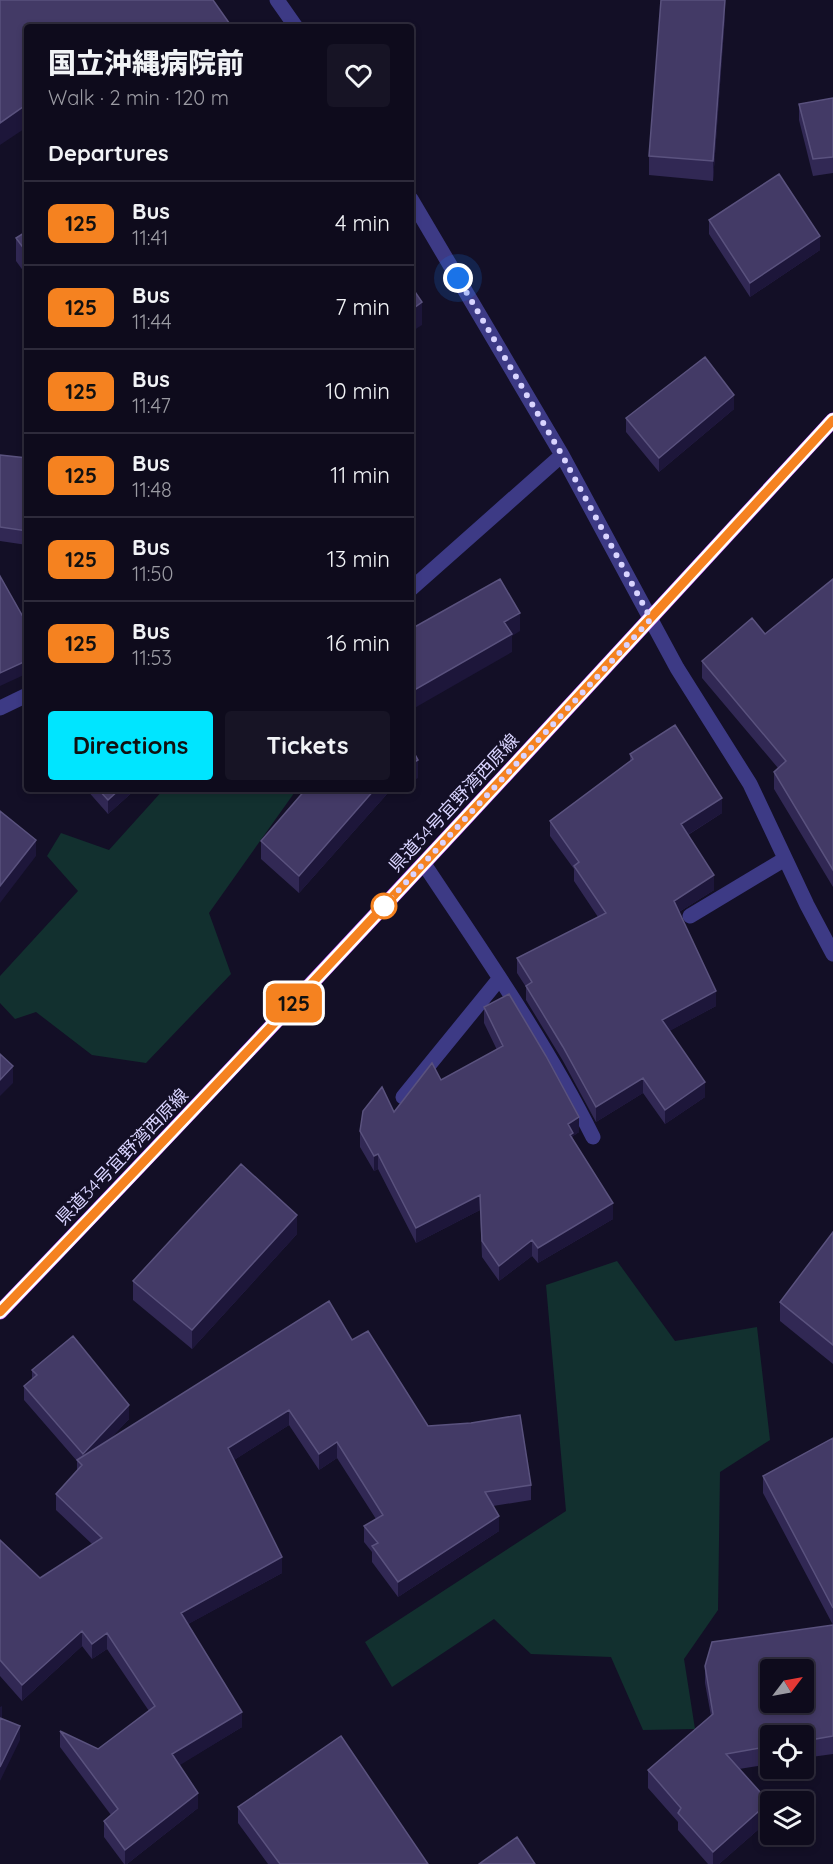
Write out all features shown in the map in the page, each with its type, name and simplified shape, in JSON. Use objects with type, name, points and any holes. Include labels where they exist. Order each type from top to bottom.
[{"type":"main road","name":"県道34号宜野湾西原線","points":[[0,1312],[153,1154],[424,864],[833,420]]},
{"type":"street","points":[[277,0],[294,24]]},
{"type":"street","points":[[414,204],[562,455],[677,668],[750,784],[807,905],[833,954]]},
{"type":"street","points":[[414,586],[562,455]]},
{"type":"street","points":[[0,708],[24,696]]},
{"type":"street","points":[[690,916],[785,859]]},
{"type":"street","points":[[424,864],[530,1025],[577,1104],[593,1137]]},
{"type":"street","points":[[403,1097],[500,978]]},
{"type":"green space","points":[[161,792],[295,792],[209,913],[231,974],[146,1063],[92,1055],[36,1012],[15,1019],[0,1003],[0,976],[78,891],[47,856],[61,833],[109,850]]},
{"type":"green space","points":[[617,1261],[675,1341],[757,1327],[770,1440],[720,1472],[718,1610],[684,1659],[695,1729],[643,1730],[611,1657],[531,1654],[494,1619],[392,1687],[365,1642],[566,1511],[546,1285]]},
{"type":"building","points":[[0,0],[213,0],[230,24],[24,24],[24,106],[0,123]]},
{"type":"building","points":[[661,0],[725,0],[713,161],[649,156]]},
{"type":"building","points":[[833,98],[833,157],[813,159],[799,104]]},
{"type":"building","points":[[779,174],[820,236],[750,283],[709,220]]},
{"type":"building","points":[[24,233],[24,249],[16,238]]},
{"type":"building","points":[[414,290],[422,302],[414,308]]},
{"type":"building","points":[[705,357],[734,395],[659,458],[626,418]]},
{"type":"building","points":[[0,455],[24,458],[24,531],[0,527]]},
{"type":"building","points":[[0,576],[24,619],[24,662],[0,673]]},
{"type":"building","points":[[500,579],[520,613],[504,622],[512,634],[414,690],[414,627]]},
{"type":"building","points":[[833,579],[833,870],[774,772],[786,761],[702,661],[752,618],[765,634]]},
{"type":"building","points":[[675,725],[722,798],[681,824],[714,875],[674,901],[716,991],[662,1020],[705,1082],[665,1110],[643,1078],[596,1107],[526,986],[532,982],[517,958],[606,913],[574,866],[579,862],[550,821],[633,759],[630,754]]},
{"type":"building","points":[[101,792],[117,792],[108,800]]},
{"type":"building","points":[[303,792],[372,792],[299,876],[261,841]]},
{"type":"building","points":[[0,811],[36,840],[0,886]]},
{"type":"building","points":[[509,994],[579,1117],[568,1124],[573,1133],[570,1135],[613,1203],[538,1248],[532,1240],[499,1266],[482,1241],[480,1195],[416,1228],[378,1154],[374,1156],[360,1131],[363,1111],[382,1087],[394,1112],[432,1063],[441,1080],[503,1046],[484,1007]]},
{"type":"building","points":[[0,1054],[13,1066],[0,1080]]},
{"type":"building","points":[[241,1164],[297,1215],[192,1330],[133,1281]]},
{"type":"building","points":[[833,1232],[833,1345],[780,1302]]},
{"type":"building","points":[[329,1301],[352,1340],[368,1331],[428,1426],[471,1423],[520,1415],[531,1485],[485,1492],[499,1516],[398,1582],[372,1546],[378,1543],[364,1526],[383,1515],[337,1442],[319,1454],[289,1410],[228,1448],[282,1557],[181,1613],[242,1712],[172,1754],[198,1793],[125,1850],[104,1821],[118,1809],[60,1731],[98,1749],[155,1706],[107,1633],[92,1644],[82,1631],[22,1685],[0,1660],[0,1540],[40,1578],[102,1538],[56,1494],[82,1465],[77,1460]]},
{"type":"building","points":[[73,1336],[129,1405],[83,1454],[24,1386],[37,1375],[32,1370]]},
{"type":"building","points":[[833,1438],[833,1608],[763,1476]]},
{"type":"building","points":[[833,1625],[833,1736],[814,1739],[814,1725],[760,1725],[760,1748],[726,1754],[760,1792],[760,1810],[713,1852],[678,1813],[681,1808],[648,1770],[713,1714],[705,1666],[712,1642]]},
{"type":"building","points":[[0,1718],[20,1726],[0,1767]]},
{"type":"building","points":[[341,1736],[428,1864],[280,1864],[238,1807]]},
{"type":"building","points":[[517,1837],[535,1864],[479,1864]]},
{"type":"bus line","name":"125","points":[[0,1312],[153,1154],[582,695],[833,420]]},
{"type":"route","points":[[384,906],[651,619],[562,455],[458,278]]}]
